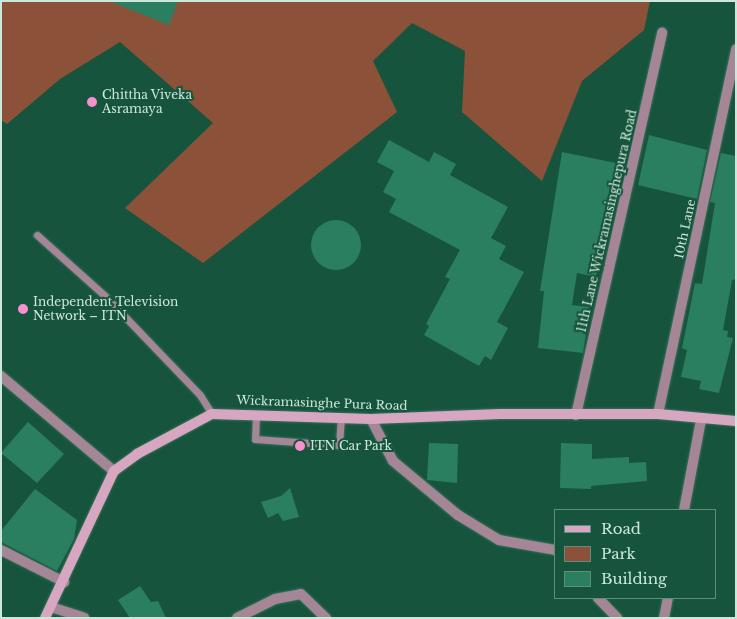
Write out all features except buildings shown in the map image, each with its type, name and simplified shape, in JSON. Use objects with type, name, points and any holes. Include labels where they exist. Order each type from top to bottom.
[{"type":"street","name":"11th Lane Wickramasinghepura Road","points":[[576,415],[662,33]]},
{"type":"street","name":"10th Lane","points":[[658,414],[736,49]]},
{"type":"street","points":[[1,376],[114,471]]},
{"type":"street","name":"Wickramasinghe Pura Road","points":[[45,618],[64,582],[114,471],[137,454],[212,414],[371,419],[500,414],[658,414],[736,422]]},
{"type":"street","points":[[371,419],[393,461],[458,514],[499,540],[554,551]]},
{"type":"street","points":[[684,509],[702,420]]},
{"type":"street","points":[[1,550],[64,582]]},
{"type":"street","points":[[238,618],[275,599],[301,594],[326,618]]},
{"type":"street","points":[[599,599],[617,618]]},
{"type":"street","points":[[664,618],[668,599]]},
{"type":"street","points":[[51,607],[84,618]]},
{"type":"lane","points":[[37,235],[106,297],[200,395],[212,414]]},
{"type":"lane","points":[[256,414],[256,439],[339,445],[340,418]]},
{"type":"green space","points":[[1,1],[650,1],[644,30],[582,81],[542,181],[462,112],[465,51],[412,23],[373,61],[397,112],[203,263],[125,208],[213,123],[120,42],[60,79],[7,124],[1,120]]},
{"type":"place","name":"Chittha Viveka Asramaya","points":[[92,102]]},
{"type":"place","name":"Independent Television Network – ITN","points":[[23,309]]},
{"type":"place","name":"ITN Car Park","points":[[300,446]]}]
